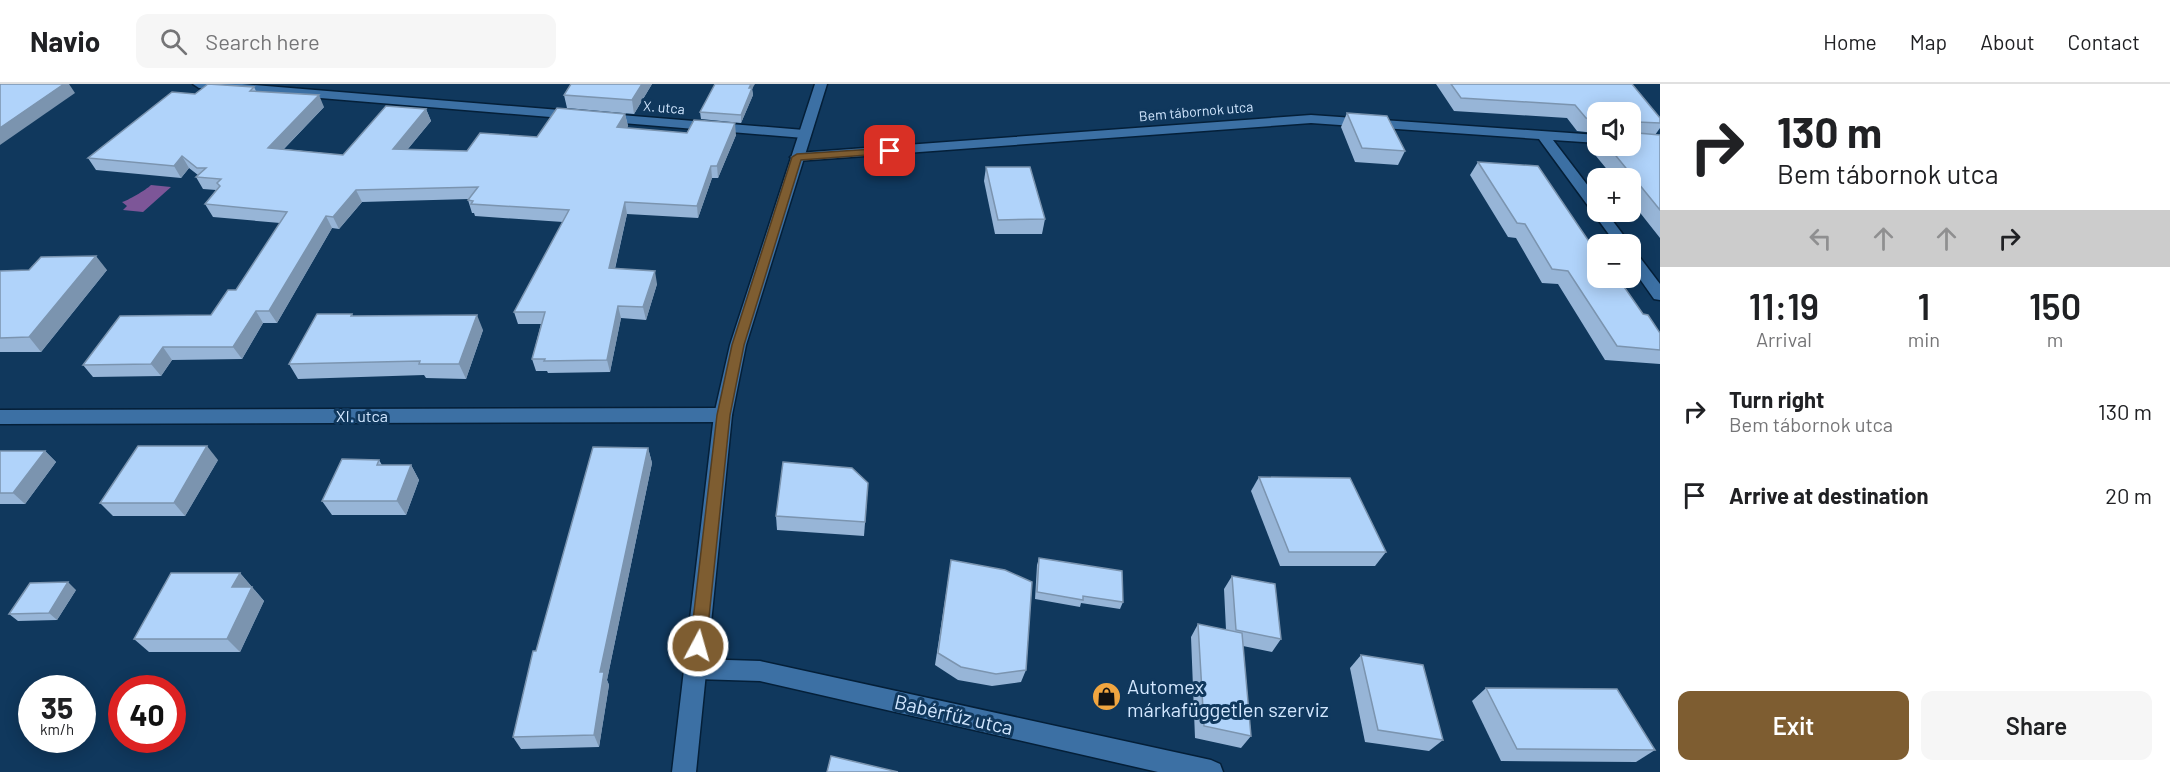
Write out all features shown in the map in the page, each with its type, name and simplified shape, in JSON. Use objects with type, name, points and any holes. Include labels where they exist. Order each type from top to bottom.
[{"type":"street","name":"X. utca","points":[[199,84],[804,134]]},
{"type":"street","points":[[684,772],[723,415],[738,345],[820,84]]},
{"type":"street","name":"Bem tábornok utca","points":[[797,157],[1311,119],[1587,138]]},
{"type":"street","points":[[1543,135],[1587,195]]},
{"type":"street","points":[[1641,269],[1660,295]]},
{"type":"street","name":"XI. utca","points":[[0,417],[723,415]]},
{"type":"street","name":"Babérfűz utca","points":[[696,669],[759,671],[1211,772]]},
{"type":"shaded area","points":[[151,185],[171,187],[143,212],[123,210],[127,206],[122,202]]},
{"type":"building","points":[[0,84],[64,84],[0,128]]},
{"type":"building","points":[[208,84],[254,87],[250,91],[319,95],[268,148],[343,155],[386,106],[426,109],[393,149],[467,151],[480,133],[537,137],[557,108],[625,114],[617,127],[687,133],[694,120],[735,123],[717,166],[711,166],[697,206],[625,202],[609,268],[655,271],[643,307],[618,306],[607,360],[544,361],[545,359],[532,359],[545,312],[514,312],[569,210],[471,204],[473,201],[468,200],[478,187],[356,190],[333,217],[326,216],[269,311],[256,311],[233,347],[163,347],[151,364],[83,365],[120,316],[211,315],[228,290],[236,290],[287,212],[205,204],[220,186],[217,183],[221,179],[196,177],[206,168],[197,168],[182,156],[174,166],[88,158],[172,92],[195,94]]},
{"type":"building","points":[[571,84],[642,84],[632,100],[564,95]]},
{"type":"building","points":[[715,84],[751,84],[749,88],[752,88],[741,115],[700,112]]},
{"type":"building","points":[[1451,84],[1632,84],[1660,118],[1660,123],[1641,122],[1641,102],[1587,102],[1587,118],[1575,105],[1461,98]]},
{"type":"building","points":[[1347,113],[1387,116],[1405,151],[1362,148]]},
{"type":"building","points":[[1641,133],[1660,135],[1660,210],[1641,187],[1641,168],[1626,168],[1616,156],[1641,156]]},
{"type":"building","points":[[1478,162],[1538,166],[1587,239],[1587,288],[1625,288],[1660,333],[1660,350],[1617,346],[1568,271],[1552,269],[1525,224],[1517,223]]},
{"type":"building","points":[[986,167],[1030,167],[1045,219],[998,220]]},
{"type":"building","points":[[96,256],[29,337],[0,338],[0,271],[29,270],[41,257]]},
{"type":"building","points":[[317,314],[477,315],[459,364],[419,364],[420,361],[289,364]]},
{"type":"building","points":[[138,446],[207,446],[174,503],[100,503]]},
{"type":"building","points":[[593,447],[648,448],[600,672],[604,672],[594,735],[513,737],[533,651],[536,651]]},
{"type":"building","points":[[0,451],[45,451],[13,493],[0,493]]},
{"type":"building","points":[[342,459],[379,460],[377,465],[411,465],[397,501],[322,501]]},
{"type":"building","points":[[783,462],[852,468],[868,483],[865,522],[776,516]]},
{"type":"building","points":[[1259,477],[1350,478],[1386,552],[1289,552]]},
{"type":"building","points":[[1039,558],[1122,571],[1123,602],[1083,596],[1083,600],[1037,592]]},
{"type":"building","points":[[951,560],[1005,570],[1032,582],[1026,670],[996,674],[961,667],[938,653]]},
{"type":"building","points":[[171,573],[240,573],[232,587],[252,587],[227,639],[134,639]]},
{"type":"building","points":[[1232,576],[1275,584],[1281,639],[1236,630]]},
{"type":"building","points":[[68,582],[49,613],[9,614],[30,583]]},
{"type":"building","points":[[1198,624],[1242,633],[1251,736],[1204,726]]},
{"type":"building","points":[[1361,655],[1423,665],[1443,740],[1378,730]]},
{"type":"building","points":[[1486,688],[1617,689],[1655,750],[1517,749]]},
{"type":"building","points":[[831,756],[898,772],[827,772]]},
{"type":"place","name":"Automex márkafüggetlen szerviz","points":[[1106,697]]},
{"type":"route","points":[[698,646],[723,415],[738,345],[797,157],[890,151]]}]
